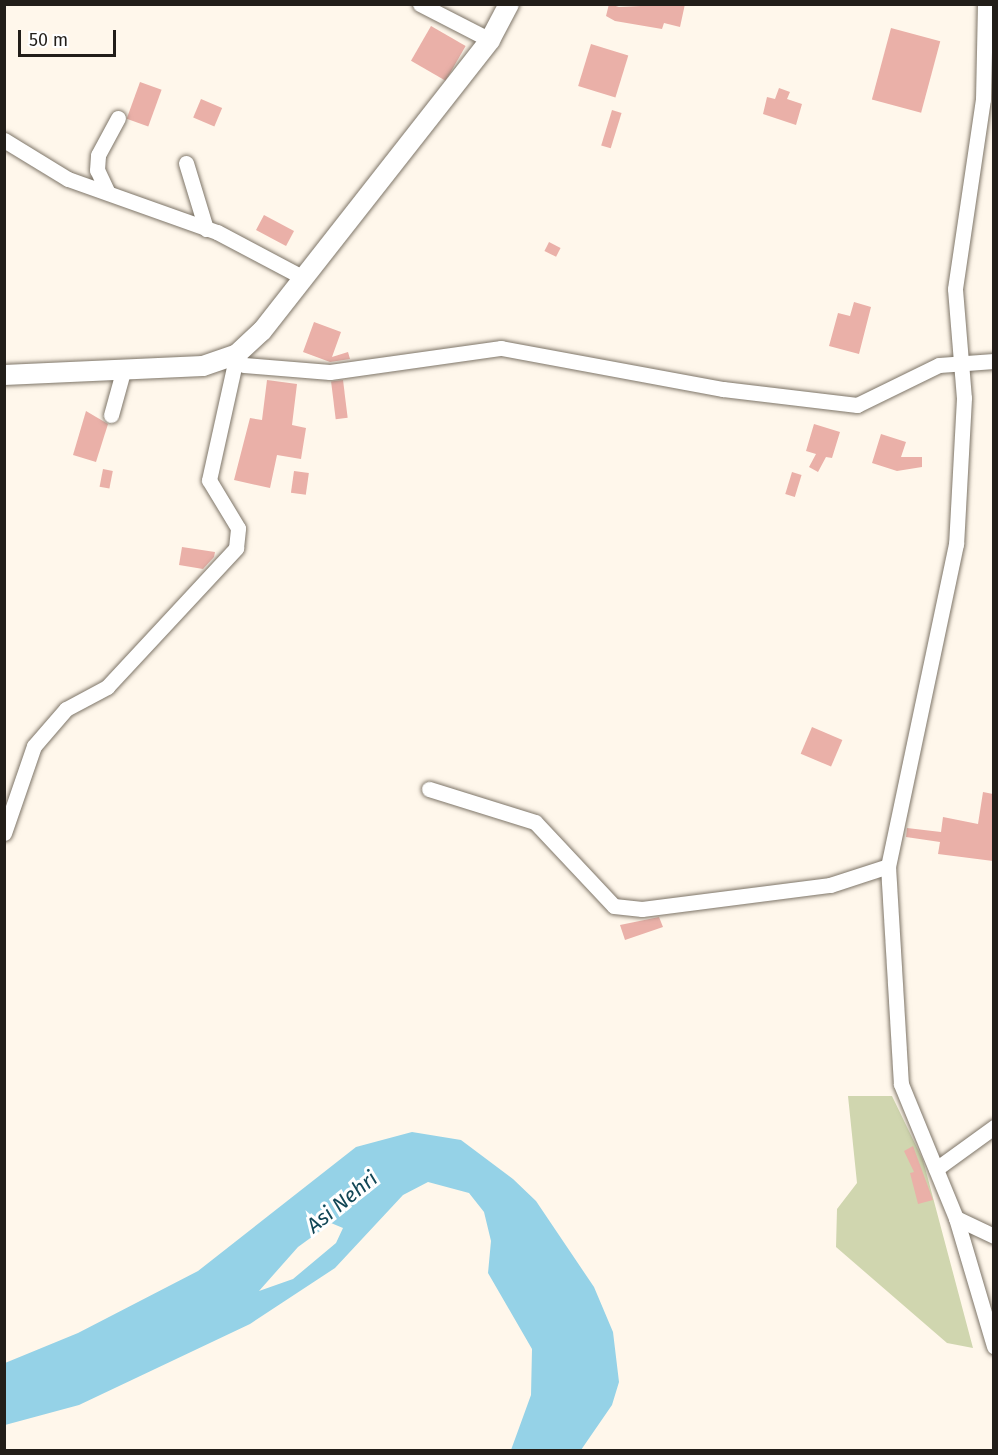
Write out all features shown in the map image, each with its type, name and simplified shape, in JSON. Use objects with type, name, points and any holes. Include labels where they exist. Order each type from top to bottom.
[{"type":"street","points":[[420,4],[490,40]]},
{"type":"street","points":[[4,833],[34,746],[66,710],[107,687],[236,548],[238,528],[209,480],[236,357],[304,278],[490,40],[509,4]]},
{"type":"street","points":[[985,4],[983,99],[955,289],[962,363],[956,544],[888,866],[901,1084],[956,1218],[993,1346]]},
{"type":"street","points":[[107,190],[97,170],[98,155],[118,118]]},
{"type":"street","points":[[4,140],[68,179],[107,190],[206,229],[304,278]]},
{"type":"street","points":[[186,163],[206,229]]},
{"type":"street","points":[[4,375],[204,366],[236,357],[330,372],[501,348],[723,389],[856,405],[939,365],[993,361]]},
{"type":"street","points":[[111,414],[124,368]]},
{"type":"street","points":[[429,789],[535,822],[614,906],[642,909],[830,885],[888,866]]},
{"type":"street","points":[[936,1169],[993,1127]]},
{"type":"street","points":[[956,1218],[993,1236]]},
{"type":"green space","points":[[848,1096],[892,1096],[923,1160],[973,1348],[947,1343],[836,1247],[837,1209],[857,1183]]},
{"type":"water","name":"Asi Nehri","points":[[412,1132],[461,1140],[513,1179],[536,1201],[594,1287],[613,1332],[619,1382],[612,1405],[581,1450],[511,1450],[531,1395],[532,1349],[488,1273],[491,1241],[484,1212],[469,1193],[428,1182],[403,1195],[335,1268],[250,1324],[79,1405],[5,1425],[5,1363],[78,1333],[198,1271],[356,1147]],"holes":[[[331,1223],[343,1228],[336,1243],[293,1279],[259,1291],[298,1247]]]},
{"type":"building","points":[[609,4],[619,7],[685,4],[680,27],[664,23],[662,29],[615,21],[606,16]]},
{"type":"building","points":[[431,26],[466,46],[446,81],[411,61]]},
{"type":"building","points":[[891,28],[940,41],[921,113],[872,99]]},
{"type":"building","points":[[591,44],[628,55],[615,97],[578,86]]},
{"type":"building","points":[[140,82],[162,90],[148,127],[127,119]]},
{"type":"building","points":[[779,88],[790,92],[787,99],[802,104],[796,125],[763,114],[767,97],[775,99]]},
{"type":"building","points":[[201,99],[222,108],[214,126],[193,117]]},
{"type":"building","points":[[612,110],[622,113],[611,148],[601,145]]},
{"type":"building","points":[[264,215],[294,231],[286,246],[256,230]]},
{"type":"building","points":[[549,242],[561,248],[556,257],[544,251]]},
{"type":"building","points":[[854,302],[871,307],[859,354],[829,346],[838,313],[850,316]]},
{"type":"building","points":[[314,322],[341,332],[332,357],[348,352],[350,359],[330,362],[303,352]]},
{"type":"building","points":[[267,380],[297,384],[292,425],[306,428],[301,459],[277,455],[270,488],[234,480],[250,418],[262,420]]},
{"type":"building","points":[[343,380],[348,418],[336,419],[331,381]]},
{"type":"building","points":[[86,411],[108,424],[96,462],[73,455]]},
{"type":"building","points":[[814,424],[840,432],[832,458],[826,457],[818,472],[809,467],[816,454],[806,451]]},
{"type":"building","points":[[881,434],[906,442],[901,457],[922,457],[922,467],[897,471],[872,463]]},
{"type":"building","points":[[103,469],[113,471],[109,489],[100,487]]},
{"type":"building","points":[[294,471],[309,473],[306,495],[291,493]]},
{"type":"building","points":[[792,472],[802,475],[795,497],[785,494]]},
{"type":"building","points":[[182,547],[215,552],[214,557],[203,569],[179,565]]},
{"type":"building","points":[[812,727],[842,740],[831,767],[801,754]]},
{"type":"building","points":[[983,792],[993,794],[993,861],[938,854],[940,842],[906,837],[907,828],[941,832],[943,817],[978,824]]},
{"type":"building","points":[[659,917],[663,927],[625,940],[620,925]]},
{"type":"building","points":[[913,1146],[933,1200],[918,1204],[910,1173],[914,1172],[904,1151]]}]
